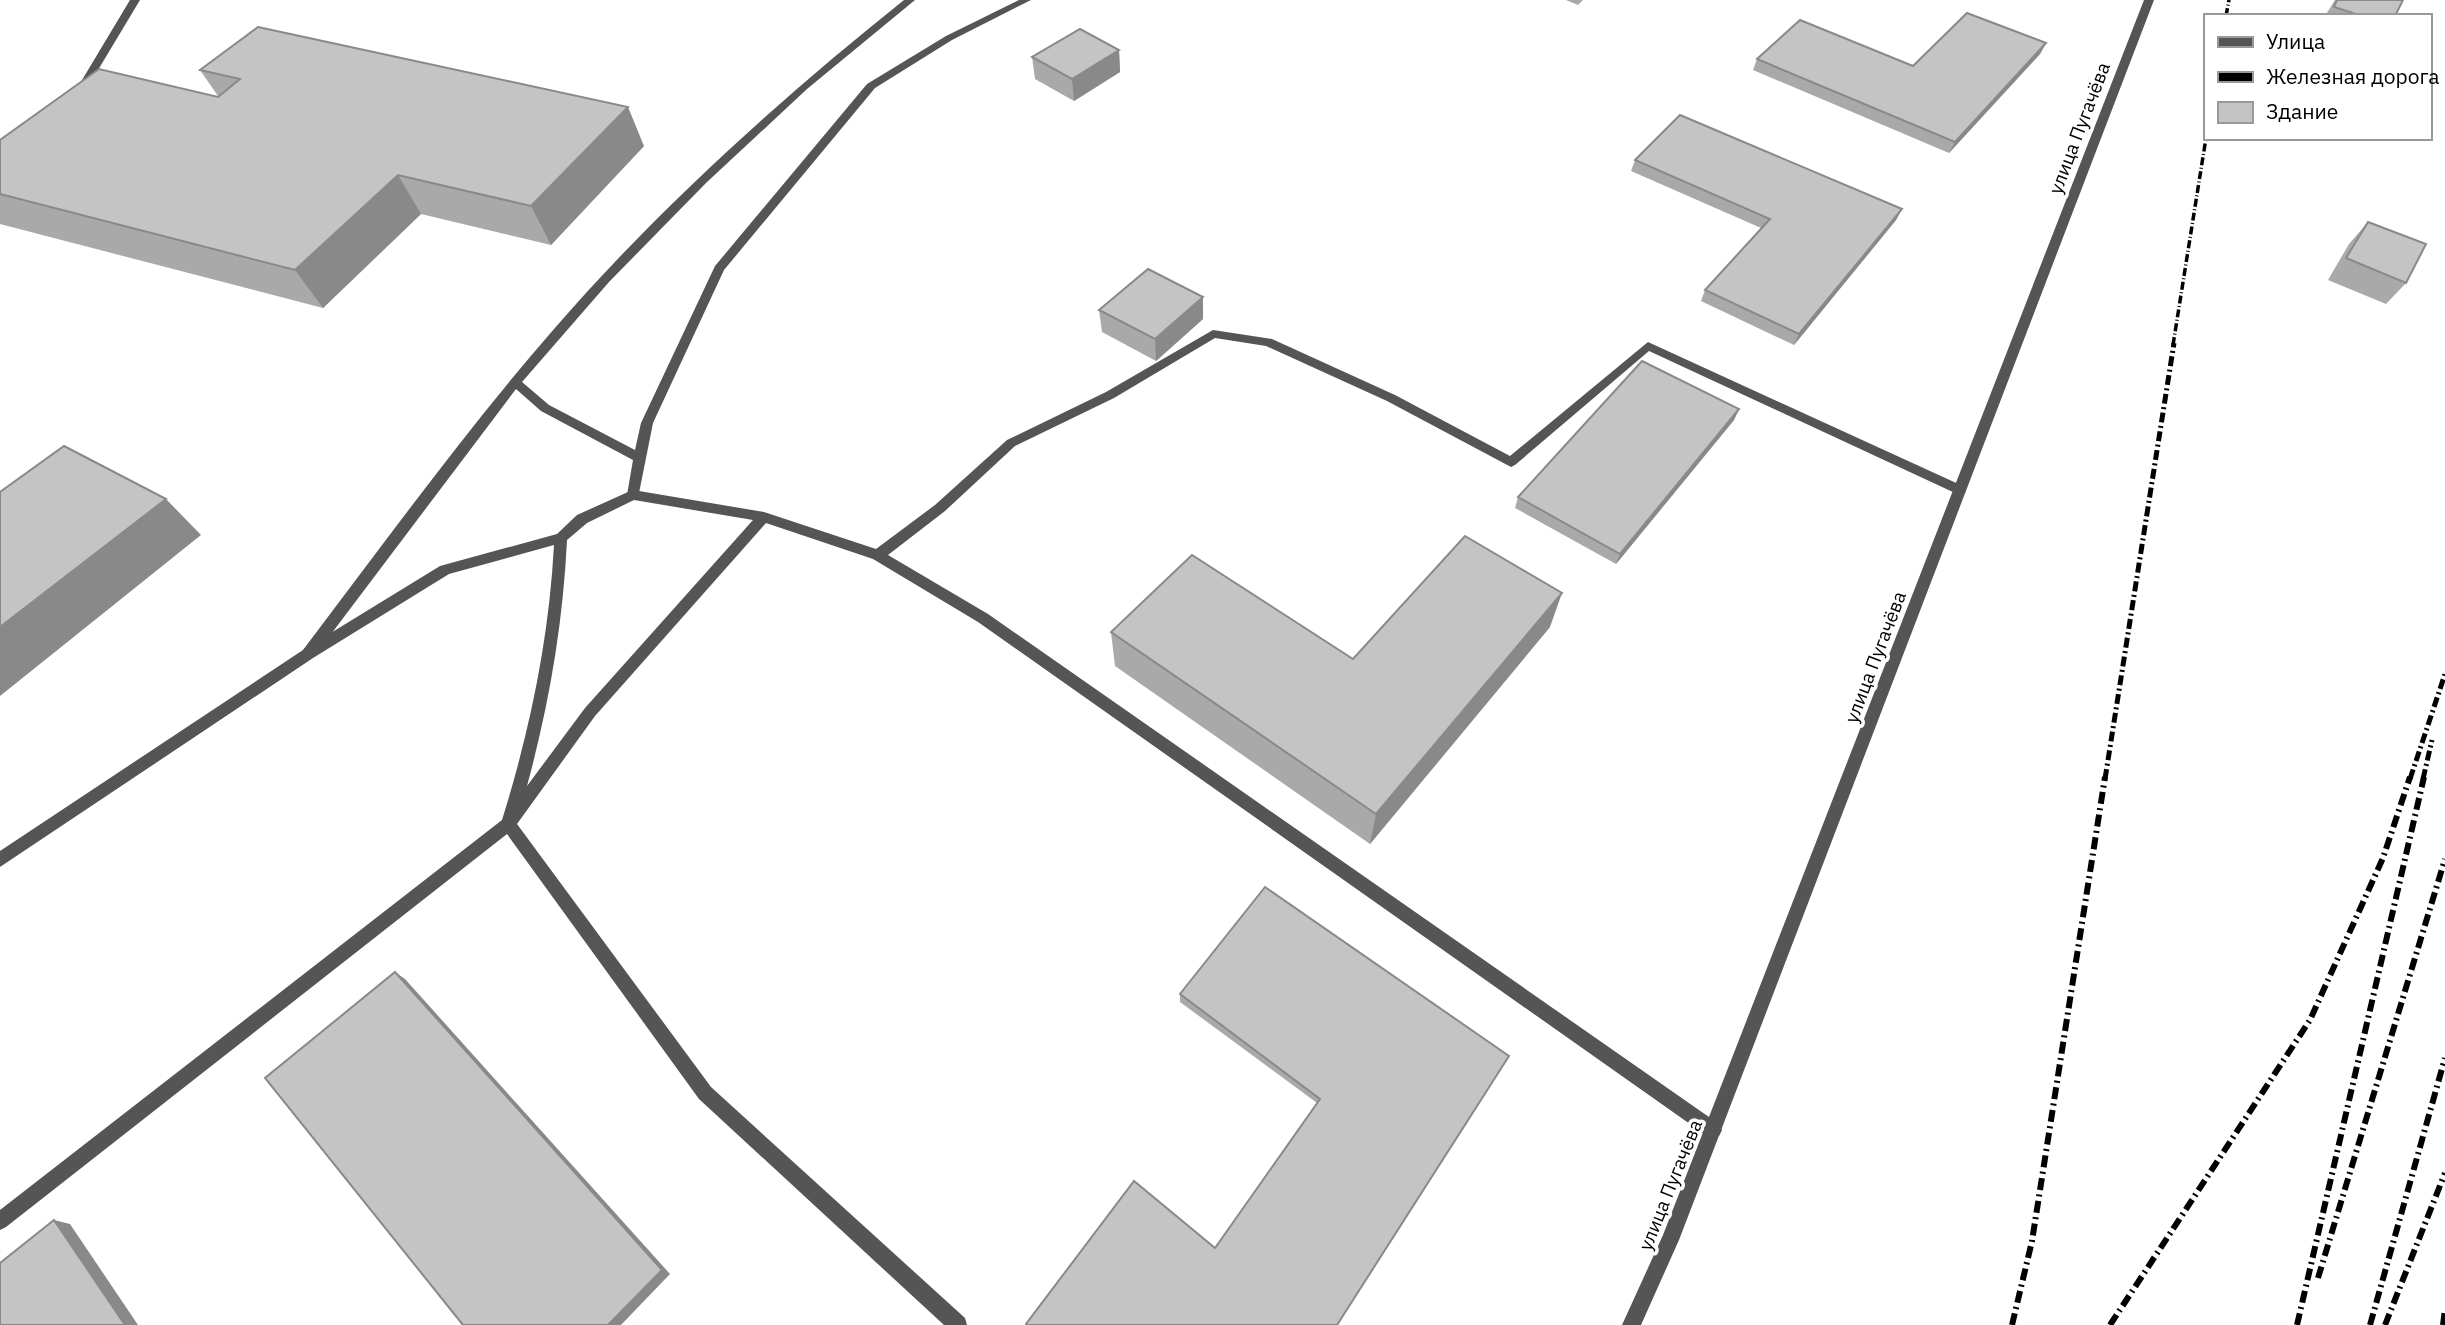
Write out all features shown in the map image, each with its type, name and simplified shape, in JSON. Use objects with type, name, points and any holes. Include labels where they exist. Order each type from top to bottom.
[{"type":"street","points":[[75,101],[135,0]]},
{"type":"street","points":[[308,654],[514,382],[571,314],[783,102],[910,0]]},
{"type":"street","points":[[633,495],[647,423],[719,269],[871,86],[949,38],[1026,0]]},
{"type":"street","name":"улица Пугачёва","points":[[1631,1325],[1670,1240],[2149,0]]},
{"type":"street","points":[[878,555],[940,508],[1011,443],[1110,396],[1213,334],[1268,342],[1391,398],[1511,462],[1648,346],[1959,490]]},
{"type":"street","points":[[514,382],[545,408],[640,458]]},
{"type":"street","points":[[0,860],[308,654],[445,570],[561,538],[582,519],[633,495],[764,517],[878,555],[983,618],[1713,1130]]},
{"type":"street","points":[[0,1222],[508,824],[590,712],[764,517]]},
{"type":"street","points":[[508,824],[531,752],[550,660],[561,538]]},
{"type":"street","points":[[508,824],[705,1093],[958,1325]]},
{"type":"building","points":[[2337,0],[2403,0],[2396,14],[2356,14],[2334,7]]},
{"type":"building","points":[[1967,13],[2046,43],[1955,142],[1757,59],[1800,20],[1913,66]]},
{"type":"building","points":[[258,27],[628,107],[531,206],[398,175],[295,270],[0,194],[0,140],[99,69],[218,97],[240,79],[200,70]]},
{"type":"building","points":[[1080,29],[1119,50],[1072,79],[1032,57]]},
{"type":"building","points":[[1680,115],[1902,209],[1799,334],[1705,290],[1770,219],[1635,160]]},
{"type":"building","points":[[2368,222],[2426,244],[2406,283],[2346,258]]},
{"type":"building","points":[[1148,269],[1203,297],[1155,339],[1099,310]]},
{"type":"building","points":[[1642,361],[1739,409],[1620,554],[1518,497]]},
{"type":"building","points":[[64,446],[166,499],[0,627],[0,492]]},
{"type":"building","points":[[1465,536],[1562,593],[1376,814],[1111,632],[1192,555],[1353,659]]},
{"type":"building","points":[[1265,887],[1509,1056],[1337,1325],[1027,1325],[1134,1181],[1215,1248],[1320,1099],[1180,994]]},
{"type":"building","points":[[395,972],[662,1270],[608,1325],[463,1325],[265,1078]]},
{"type":"building","points":[[54,1220],[125,1325],[0,1325],[0,1263]]},
{"type":"railway","points":[[2226,14],[2229,0]]},
{"type":"railway","points":[[2173,345],[2206,140]]},
{"type":"railway","points":[[2105,779],[2174,343]]},
{"type":"railway","points":[[2410,779],[2445,674]]},
{"type":"railway","points":[[2423,779],[2432,740]]},
{"type":"railway","points":[[2012,1325],[2032,1241],[2105,777]]},
{"type":"railway","points":[[2110,1325],[2310,1020],[2383,858],[2410,777]]},
{"type":"railway","points":[[2297,1325],[2424,777]]},
{"type":"railway","points":[[2318,1278],[2445,859]]},
{"type":"railway","points":[[2370,1325],[2445,1058]]},
{"type":"railway","points":[[2385,1325],[2445,1173]]},
{"type":"railway","points":[[2443,1325],[2445,1309]]}]
